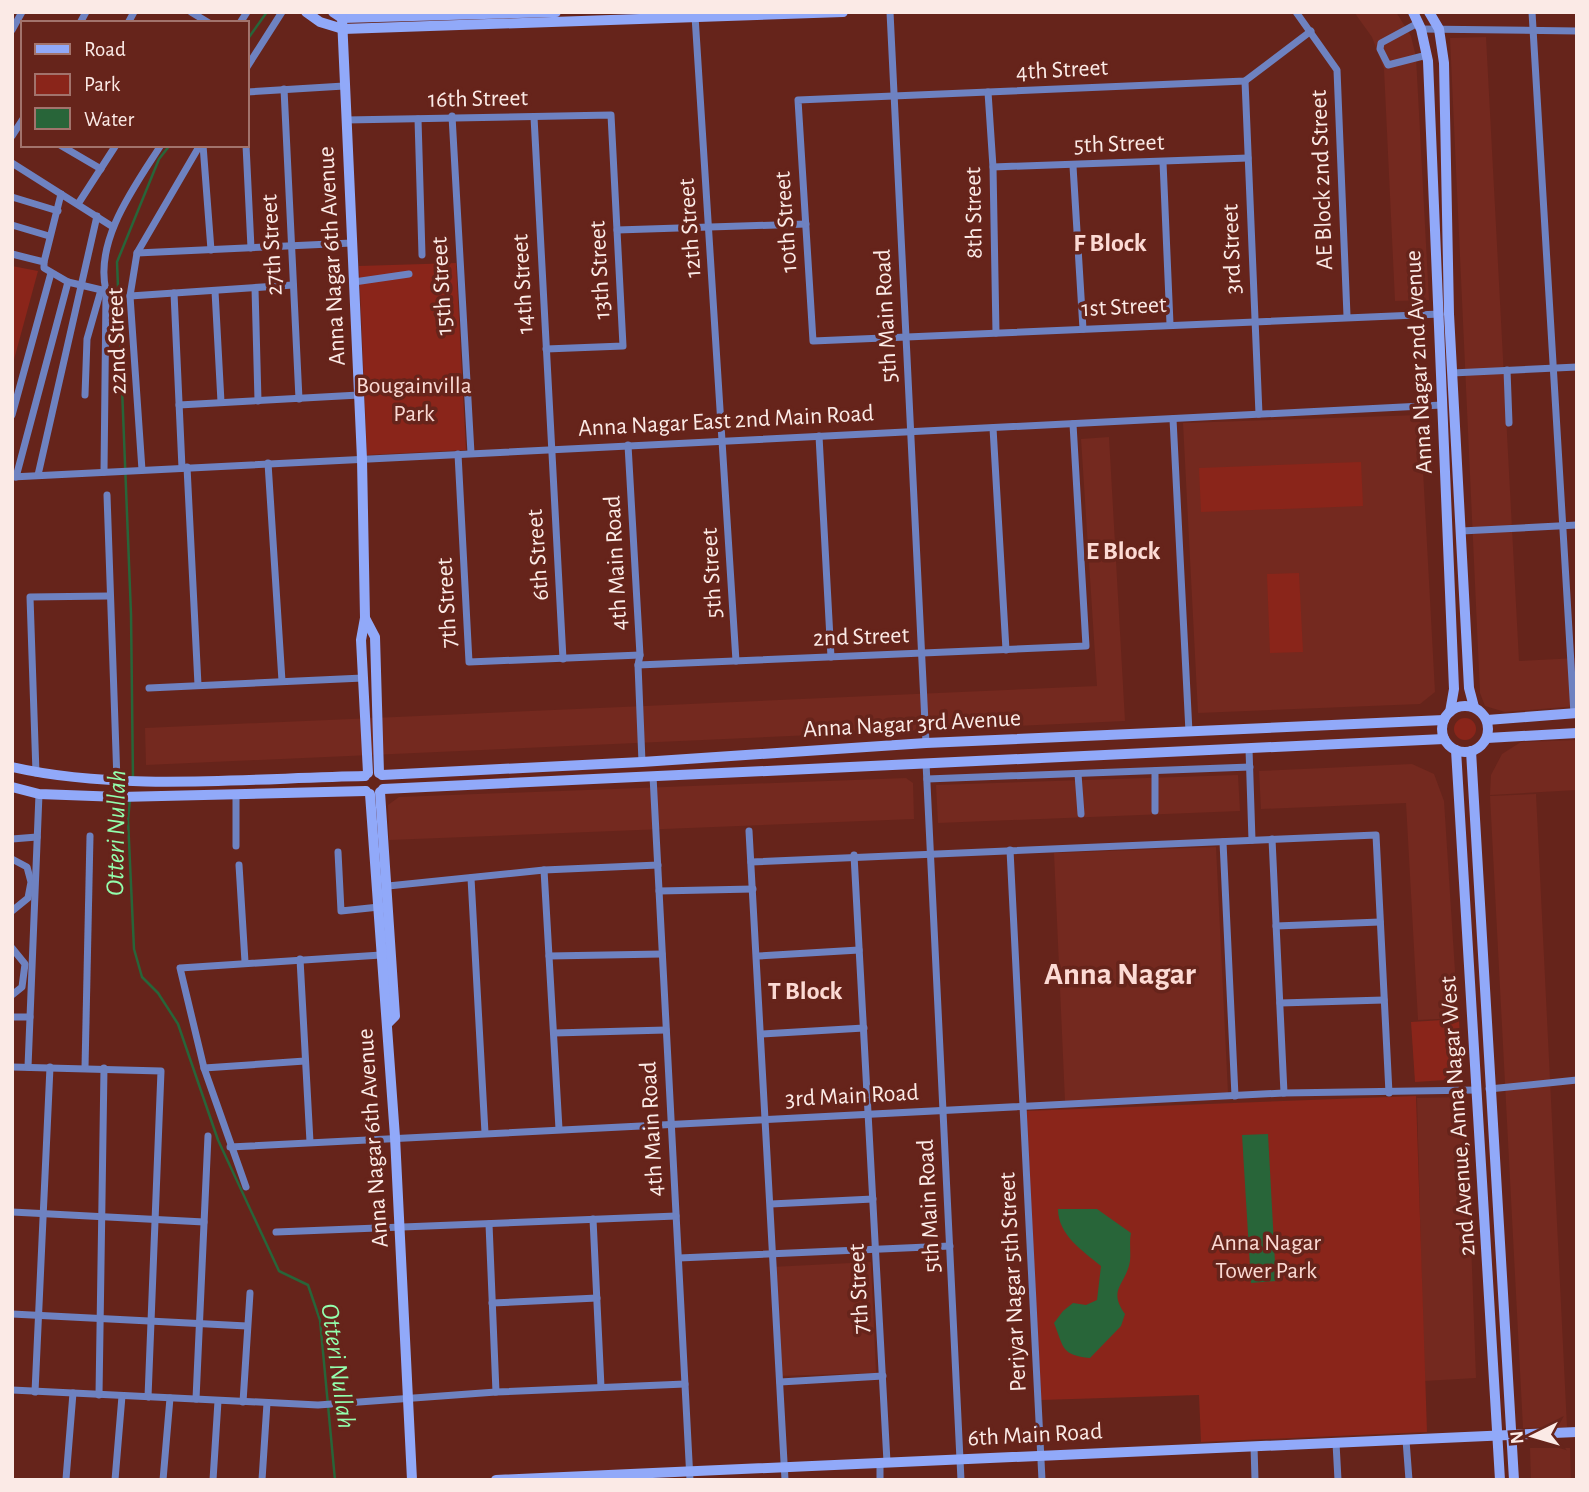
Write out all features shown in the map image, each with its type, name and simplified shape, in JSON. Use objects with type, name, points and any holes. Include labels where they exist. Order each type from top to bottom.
[{"type":"main road","points":[[306,12],[320,22],[341,18],[556,12]]},
{"type":"main road","points":[[341,18],[695,16],[843,12]]},
{"type":"main road","name":"Anna Nagar 2nd Avenue","points":[[1413,12],[1420,26],[1427,55],[1443,314],[1452,373],[1469,688],[1474,707]]},
{"type":"main road","name":"Anna Nagar 2nd Avenue","points":[[1429,12],[1439,29],[1444,63],[1442,405],[1454,689],[1447,716]]},
{"type":"main road","name":"Anna Nagar 6th Avenue","points":[[341,18],[362,459],[365,618],[361,640],[373,774]]},
{"type":"main road","name":"Anna Nagar 6th Avenue","points":[[365,618],[374,637],[373,774]]},
{"type":"main road","points":[[1575,714],[1491,719],[1474,707],[1458,707],[1447,716],[1444,738],[1456,750],[1471,751],[1492,738],[1577,733]]},
{"type":"main road","name":"Anna Nagar 3rd Avenue","points":[[12,767],[36,773],[127,781],[373,774],[642,762],[926,743],[1189,733],[1447,716]]},
{"type":"main road","points":[[1491,719],[1492,738]]},
{"type":"main road","name":"Anna Nagar 3rd Avenue","points":[[12,787],[38,793],[131,797],[375,791],[1444,738]]},
{"type":"main road","name":"2nd Avenue, Anna Nagar West","points":[[1456,750],[1500,1480]]},
{"type":"main road","name":"2nd Avenue, Anna Nagar West","points":[[1471,751],[1514,1480]]},
{"type":"main road","points":[[373,774],[388,886],[395,1016],[388,1023]]},
{"type":"main road","points":[[373,774],[363,782],[375,791]]},
{"type":"main road","name":"Anna Nagar 6th Avenue","points":[[375,791],[381,955],[395,1137],[412,1480]]},
{"type":"main road","name":"6th Main Road","points":[[496,1480],[785,1474],[883,1463],[1577,1432]]},
{"type":"street","points":[[12,30],[22,12]]},
{"type":"street","points":[[248,65],[282,12]]},
{"type":"street","name":"5th Main Road","points":[[890,12],[926,743]]},
{"type":"street","name":"AE Block 2nd Street","points":[[1296,12],[1337,70],[1347,316]]},
{"type":"street","points":[[1532,12],[1575,714]]},
{"type":"street","name":"12th Street","points":[[695,16],[723,441]]},
{"type":"street","points":[[1427,55],[1388,65],[1380,49],[1381,43],[1420,26],[1439,29],[1577,31]]},
{"type":"street","points":[[1245,81],[1311,31]]},
{"type":"street","name":"4th Street","points":[[798,100],[1245,81]]},
{"type":"street","name":"3rd Street","points":[[1245,81],[1259,414]]},
{"type":"street","points":[[248,92],[344,86]]},
{"type":"street","name":"27th Street","points":[[284,89],[299,399]]},
{"type":"street","name":"8th Street","points":[[988,93],[993,167],[996,333]]},
{"type":"street","name":"10th Street","points":[[798,100],[813,341]]},
{"type":"street","name":"16th Street","points":[[346,120],[611,115]]},
{"type":"street","name":"13th Street","points":[[546,349],[623,346],[611,115]]},
{"type":"street","name":"15th Street","points":[[452,116],[471,453]]},
{"type":"street","name":"14th Street","points":[[534,117],[550,449]]},
{"type":"street","points":[[418,119],[422,255]]},
{"type":"street","points":[[63,147],[101,169]]},
{"type":"street","points":[[78,204],[115,147]]},
{"type":"street","points":[[104,472],[104,279],[113,226],[160,147]]},
{"type":"street","name":"22nd Street","points":[[142,470],[131,296],[137,253],[201,147]]},
{"type":"street","points":[[202,147],[211,250]]},
{"type":"street","points":[[246,147],[251,248]]},
{"type":"street","name":"5th Street","points":[[993,167],[1248,158]]},
{"type":"street","points":[[1163,162],[1170,324]]},
{"type":"street","points":[[12,163],[113,226]]},
{"type":"street","points":[[1073,166],[1083,329]]},
{"type":"street","points":[[61,194],[49,236],[44,268],[68,282],[104,291]]},
{"type":"street","points":[[12,197],[58,211]]},
{"type":"street","points":[[38,475],[97,216]]},
{"type":"street","points":[[617,230],[806,224]]},
{"type":"street","points":[[12,225],[49,236]]},
{"type":"street","points":[[137,253],[352,243]]},
{"type":"street","points":[[12,254],[44,262]]},
{"type":"street","points":[[12,415],[51,273]]},
{"type":"street","points":[[354,282],[409,274]]},
{"type":"street","points":[[14,477],[68,282]]},
{"type":"street","points":[[131,296],[293,285]]},
{"type":"street","points":[[255,288],[258,401]]},
{"type":"street","points":[[215,290],[220,402]]},
{"type":"street","points":[[85,395],[87,339],[104,291]]},
{"type":"street","points":[[174,293],[198,685]]},
{"type":"street","name":"1st Street","points":[[813,341],[1347,316],[1443,314]]},
{"type":"street","points":[[1452,373],[1577,367]]},
{"type":"street","points":[[1507,370],[1509,423]]},
{"type":"street","points":[[179,405],[359,395]]},
{"type":"street","name":"Anna Nagar East 2nd Main Road","points":[[14,477],[1442,405]]},
{"type":"street","points":[[1173,419],[1189,733]]},
{"type":"street","name":"2nd Street","points":[[638,665],[1086,646],[1073,424]]},
{"type":"street","points":[[993,428],[1006,650]]},
{"type":"street","points":[[819,436],[831,657]]},
{"type":"street","name":"5th Street","points":[[723,441],[736,661]]},
{"type":"street","name":"4th Main Road","points":[[628,445],[640,655],[638,665],[642,762]]},
{"type":"street","name":"6th Street","points":[[550,449],[564,659]]},
{"type":"street","name":"7th Street","points":[[458,454],[469,662],[640,655]]},
{"type":"street","points":[[268,463],[282,681]]},
{"type":"street","points":[[107,495],[108,596],[127,781]]},
{"type":"street","points":[[1461,531],[1577,525]]},
{"type":"street","points":[[36,773],[30,597],[108,596]]},
{"type":"street","points":[[149,688],[363,678]]},
{"type":"street","points":[[1249,749],[1252,839]]},
{"type":"street","name":"5th Main Road","points":[[926,763],[961,1480]]},
{"type":"street","points":[[928,779],[1250,767]]},
{"type":"street","points":[[1155,771],[1155,811]]},
{"type":"street","points":[[1078,774],[1081,814]]},
{"type":"street","name":"4th Main Road","points":[[653,776],[690,1476]]},
{"type":"street","points":[[28,1067],[29,963],[38,793]]},
{"type":"street","points":[[236,794],[236,846]]},
{"type":"street","points":[[749,831],[785,1474]]},
{"type":"street","points":[[751,862],[854,855],[1376,835],[1389,1093]]},
{"type":"street","points":[[85,1068],[90,836]]},
{"type":"street","points":[[12,839],[37,837]]},
{"type":"street","points":[[1272,839],[1284,1093]]},
{"type":"street","points":[[1223,842],[1235,1096]]},
{"type":"street","points":[[1010,850],[1023,1106]]},
{"type":"street","points":[[338,852],[341,911],[379,907]]},
{"type":"street","points":[[854,855],[868,1114]]},
{"type":"street","points":[[12,859],[27,867],[34,882],[28,898],[12,911]]},
{"type":"street","points":[[239,866],[245,962]]},
{"type":"street","points":[[388,886],[544,870],[658,866]]},
{"type":"street","points":[[544,870],[559,1129]]},
{"type":"street","points":[[471,878],[485,1133]]},
{"type":"street","points":[[659,891],[753,889]]},
{"type":"street","points":[[1276,926],[1380,922]]},
{"type":"street","points":[[12,948],[29,963]]},
{"type":"street","points":[[758,956],[859,950]]},
{"type":"street","points":[[549,956],[662,954]]},
{"type":"street","points":[[246,1187],[204,1068],[180,968],[381,955]]},
{"type":"street","points":[[300,959],[310,1142]]},
{"type":"street","points":[[12,995],[22,987],[29,963]]},
{"type":"street","points":[[1280,1003],[1384,1000]]},
{"type":"street","points":[[12,1017],[30,1017]]},
{"type":"street","points":[[762,1034],[864,1028]]},
{"type":"street","points":[[554,1033],[666,1030]]},
{"type":"street","points":[[204,1068],[305,1062]]},
{"type":"street","points":[[12,1067],[161,1071],[148,1397]]},
{"type":"street","points":[[35,1392],[50,1068]]},
{"type":"street","points":[[99,1395],[104,1069]]},
{"type":"street","points":[[1489,1089],[1577,1080]]},
{"type":"street","name":"3rd Main Road","points":[[230,1147],[1284,1093],[1477,1090]]},
{"type":"street","name":"Periyar Nagar 5th Street","points":[[1023,1106],[1042,1480]]},
{"type":"street","name":"7th Street","points":[[868,1114],[883,1376],[883,1463],[880,1480]]},
{"type":"street","points":[[196,1399],[208,1136]]},
{"type":"street","points":[[771,1205],[873,1199]]},
{"type":"street","points":[[12,1212],[204,1222]]},
{"type":"street","points":[[276,1232],[676,1216]]},
{"type":"street","points":[[593,1219],[601,1387]]},
{"type":"street","points":[[489,1224],[496,1392]]},
{"type":"street","points":[[678,1258],[950,1246]]},
{"type":"street","points":[[243,1402],[250,1293]]},
{"type":"street","points":[[492,1303],[597,1298]]},
{"type":"street","points":[[12,1314],[247,1326]]},
{"type":"street","points":[[780,1382],[883,1376]]},
{"type":"street","points":[[12,1391],[318,1405],[496,1392],[685,1384]]},
{"type":"street","points":[[66,1479],[73,1393]]},
{"type":"street","points":[[115,1480],[122,1396]]},
{"type":"street","points":[[163,1480],[170,1398]]},
{"type":"street","points":[[213,1480],[218,1401]]},
{"type":"street","points":[[262,1480],[267,1403]]},
{"type":"street","points":[[1406,1440],[1409,1480]]},
{"type":"street","points":[[1336,1443],[1338,1480]]},
{"type":"street","points":[[1254,1446],[1255,1480]]},
{"type":"shaded area","points":[[1354,12],[1396,12],[1411,36],[1416,57],[1429,300],[1395,301],[1384,69],[1372,37]]},
{"type":"shaded area","points":[[1486,37],[1519,661],[1577,658],[1577,706],[1505,712],[1485,706],[1480,693],[1450,38]]},
{"type":"shaded area","points":[[1420,415],[1435,692],[1420,704],[1198,713],[1183,423]]},
{"type":"shaded area","points":[[1109,437],[1125,721],[146,765],[145,728],[1097,686],[1081,439]]},
{"type":"shaded area","points":[[1577,740],[1577,790],[1490,795],[1491,775],[1502,754],[1521,742]]},
{"type":"shaded area","points":[[1412,764],[1434,774],[1444,801],[1458,1018],[1418,1020],[1406,803],[1261,809],[1259,771]]},
{"type":"shaded area","points":[[1238,775],[1240,811],[938,823],[936,785]]},
{"type":"shaded area","points":[[906,778],[913,783],[914,819],[389,840],[388,805],[399,797]]},
{"type":"shaded area","points":[[1536,794],[1567,1427],[1523,1428],[1490,796]]},
{"type":"shaded area","points":[[1216,847],[1228,1093],[1065,1101],[1054,853]]},
{"type":"shaded area","points":[[1461,1097],[1466,1105],[1476,1378],[1424,1381],[1417,1098]]},
{"type":"shaded area","points":[[871,1262],[876,1373],[777,1376],[771,1267]]},
{"type":"shaded area","points":[[1530,1448],[1570,1448],[1571,1480],[1531,1480]]},
{"type":"green space","name":"Bougainvilla Park","points":[[456,263],[466,450],[367,455],[359,266]]},
{"type":"green space","points":[[12,266],[38,271],[12,367]]},
{"type":"green space","points":[[1361,462],[1363,506],[1201,512],[1199,468]]},
{"type":"green space","points":[[1299,573],[1303,652],[1270,653],[1267,574]]},
{"type":"green space","points":[[1465,718],[1473,721],[1476,729],[1473,737],[1465,740],[1457,737],[1454,729],[1457,721]]},
{"type":"green space","points":[[1459,1019],[1462,1079],[1415,1082],[1411,1022]]},
{"type":"green space","name":"Anna Nagar Tower Park","points":[[1416,1096],[1427,1432],[1201,1442],[1199,1395],[1041,1400],[1026,1111]]},
{"type":"water","points":[[1268,1134],[1276,1281],[1251,1283],[1242,1135]]},
{"type":"water","points":[[1058,1209],[1097,1209],[1131,1233],[1130,1261],[1118,1293],[1120,1306],[1125,1314],[1121,1326],[1090,1358],[1074,1355],[1065,1349],[1054,1323],[1073,1303],[1086,1305],[1097,1300],[1101,1266],[1067,1235],[1062,1227]]},
{"type":"waterway","name":"Otteri Nullah","points":[[248,39],[267,12]]},
{"type":"waterway","name":"Otteri Nullah","points":[[133,779],[131,614],[117,262],[159,159],[168,147]]},
{"type":"waterway","name":"Otteri Nullah","points":[[130,799],[128,820],[134,949],[142,977],[158,993],[178,1024],[218,1140],[279,1271],[308,1285],[320,1320],[335,1480]]},
{"type":"district","name":"F Block","points":[[1110,243]]},
{"type":"district","name":"E Block","points":[[1123,551]]},
{"type":"district","name":"Anna Nagar","points":[[1120,974]]},
{"type":"district","name":"T Block","points":[[805,991]]}]
